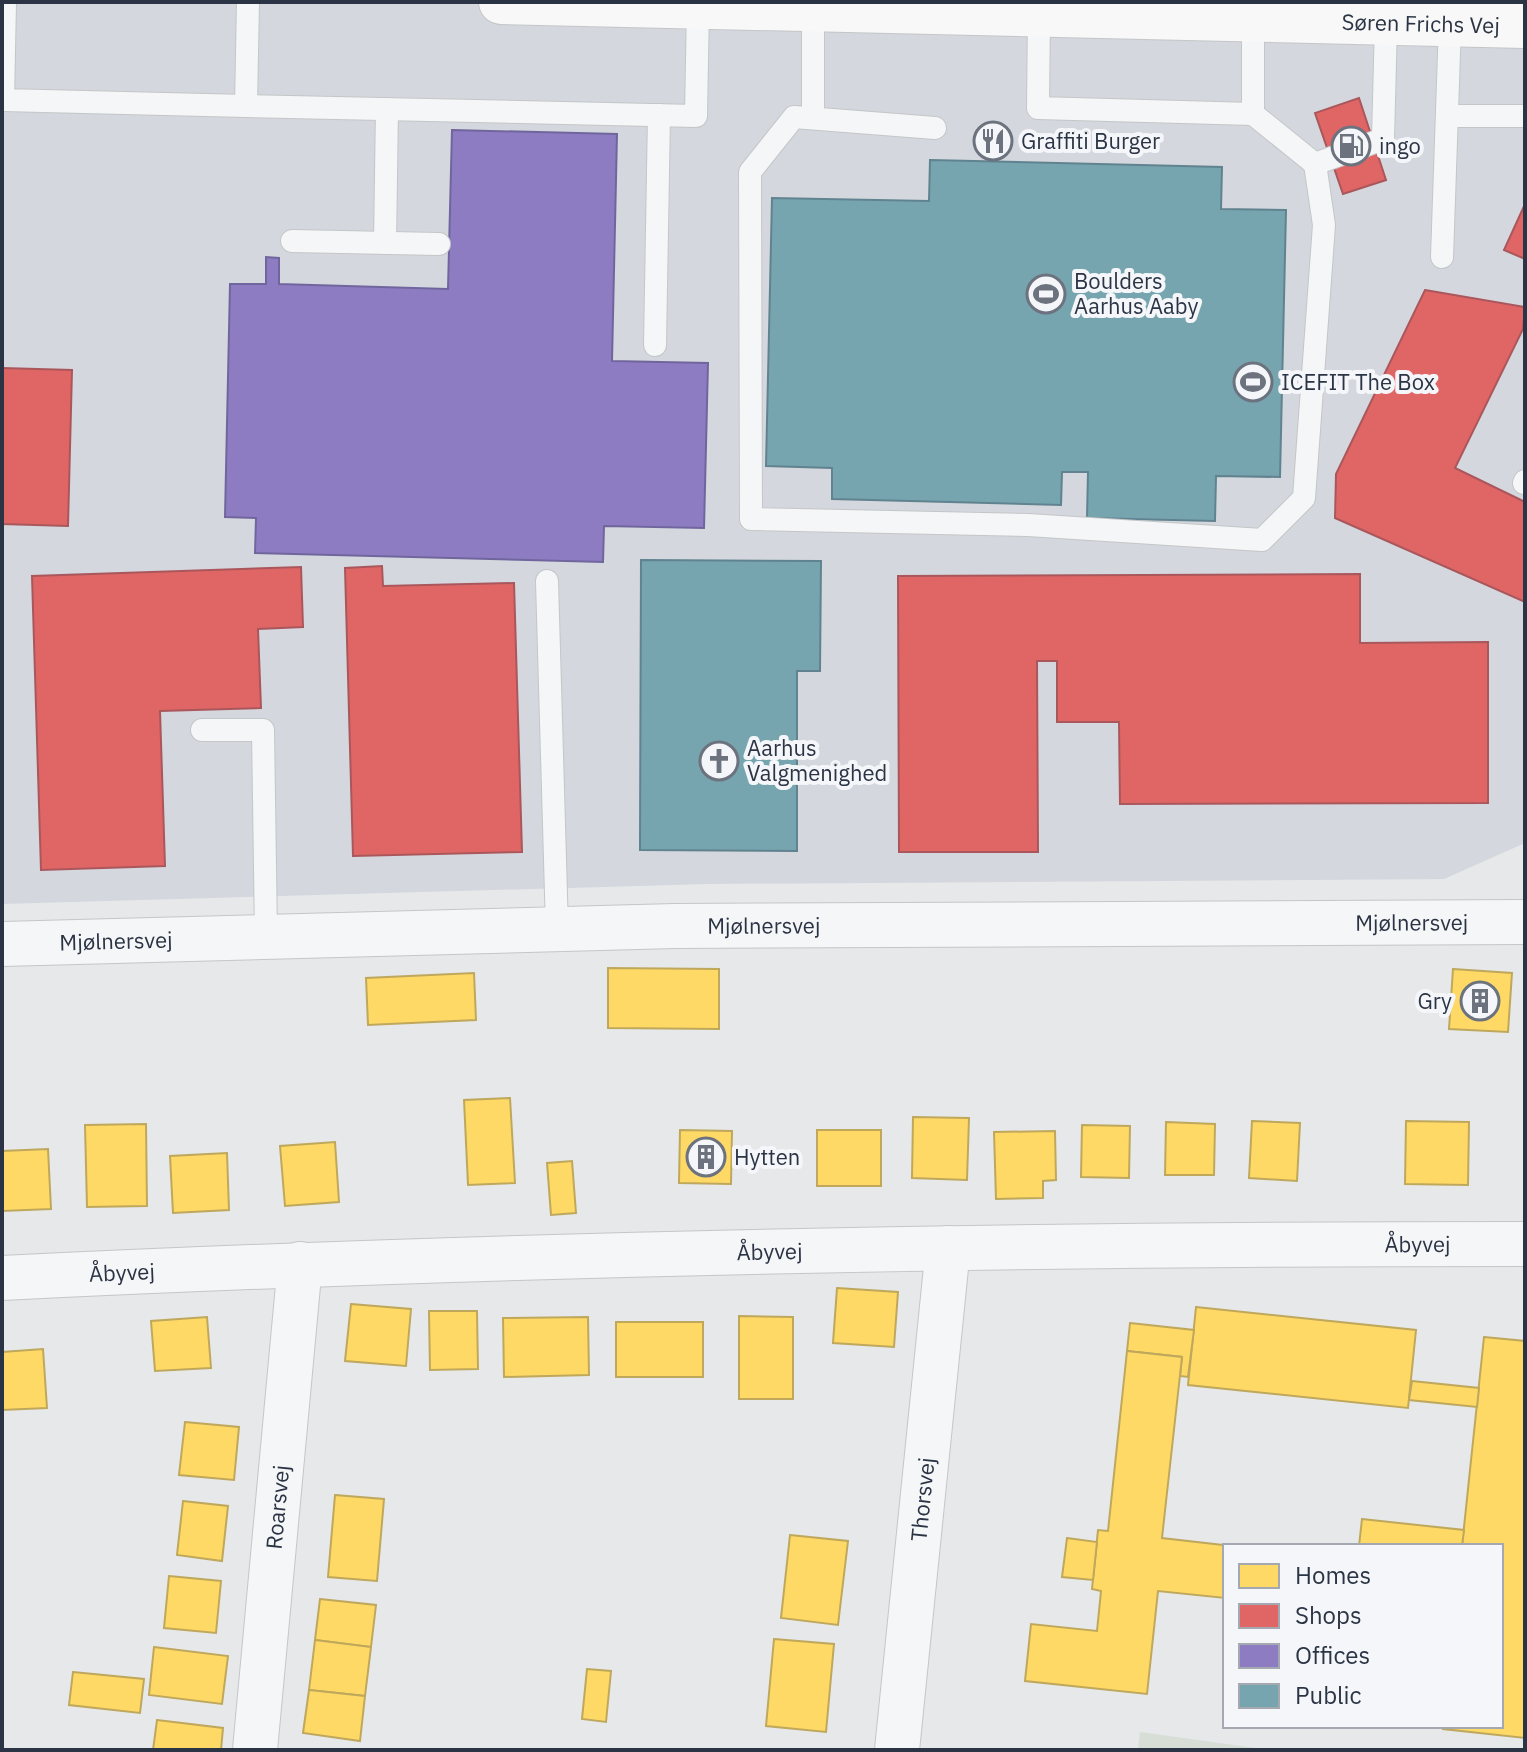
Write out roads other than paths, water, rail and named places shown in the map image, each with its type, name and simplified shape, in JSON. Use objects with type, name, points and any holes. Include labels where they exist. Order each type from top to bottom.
[{"type":"street","name":"Søren Frichs Vej","points":[[501,2],[795,6],[1525,26]]},
{"type":"street","name":"Mjølnersvej","points":[[2,944],[675,926],[1525,922]]},
{"type":"street","name":"Åbyvej","points":[[2,1278],[300,1264],[948,1248],[1524,1240]]},
{"type":"street","name":"Thorsvej","points":[[897,1750],[948,1248]]},
{"type":"street","name":"Roarsvej","points":[[255,1750],[300,1264]]},
{"type":"lane","points":[[5,2],[3,100],[696,116],[698,6]]},
{"type":"lane","points":[[246,106],[248,2]]},
{"type":"lane","points":[[795,6],[813,118]]},
{"type":"lane","points":[[935,128],[794,117],[750,172],[751,519],[1028,525],[1262,540],[1304,498],[1324,225],[1315,164],[1253,114],[1038,108],[1039,13]]},
{"type":"lane","points":[[1253,20],[1253,114]]},
{"type":"lane","points":[[1315,164],[1383,139],[1386,23]]},
{"type":"lane","points":[[1442,257],[1450,24]]},
{"type":"lane","points":[[385,243],[387,109]]},
{"type":"lane","points":[[655,345],[659,115]]},
{"type":"lane","points":[[1448,116],[1525,116]]},
{"type":"lane","points":[[292,241],[439,244]]},
{"type":"lane","points":[[547,581],[557,929]]},
{"type":"lane","points":[[202,730],[263,730],[266,936]]},
{"type":"place","name":"Graffiti Burger","points":[[993,141]]},
{"type":"place","name":"ingo","points":[[1351,146]]},
{"type":"place","name":"Boulders Aarhus Aaby","points":[[1046,294]]},
{"type":"place","name":"ICEFIT The Box","points":[[1253,382]]},
{"type":"place","name":"Aarhus Valgmenighed","points":[[719,761]]},
{"type":"place","name":"Gry","points":[[1480,1001]]},
{"type":"place","name":"Hytten","points":[[706,1157]]}]
